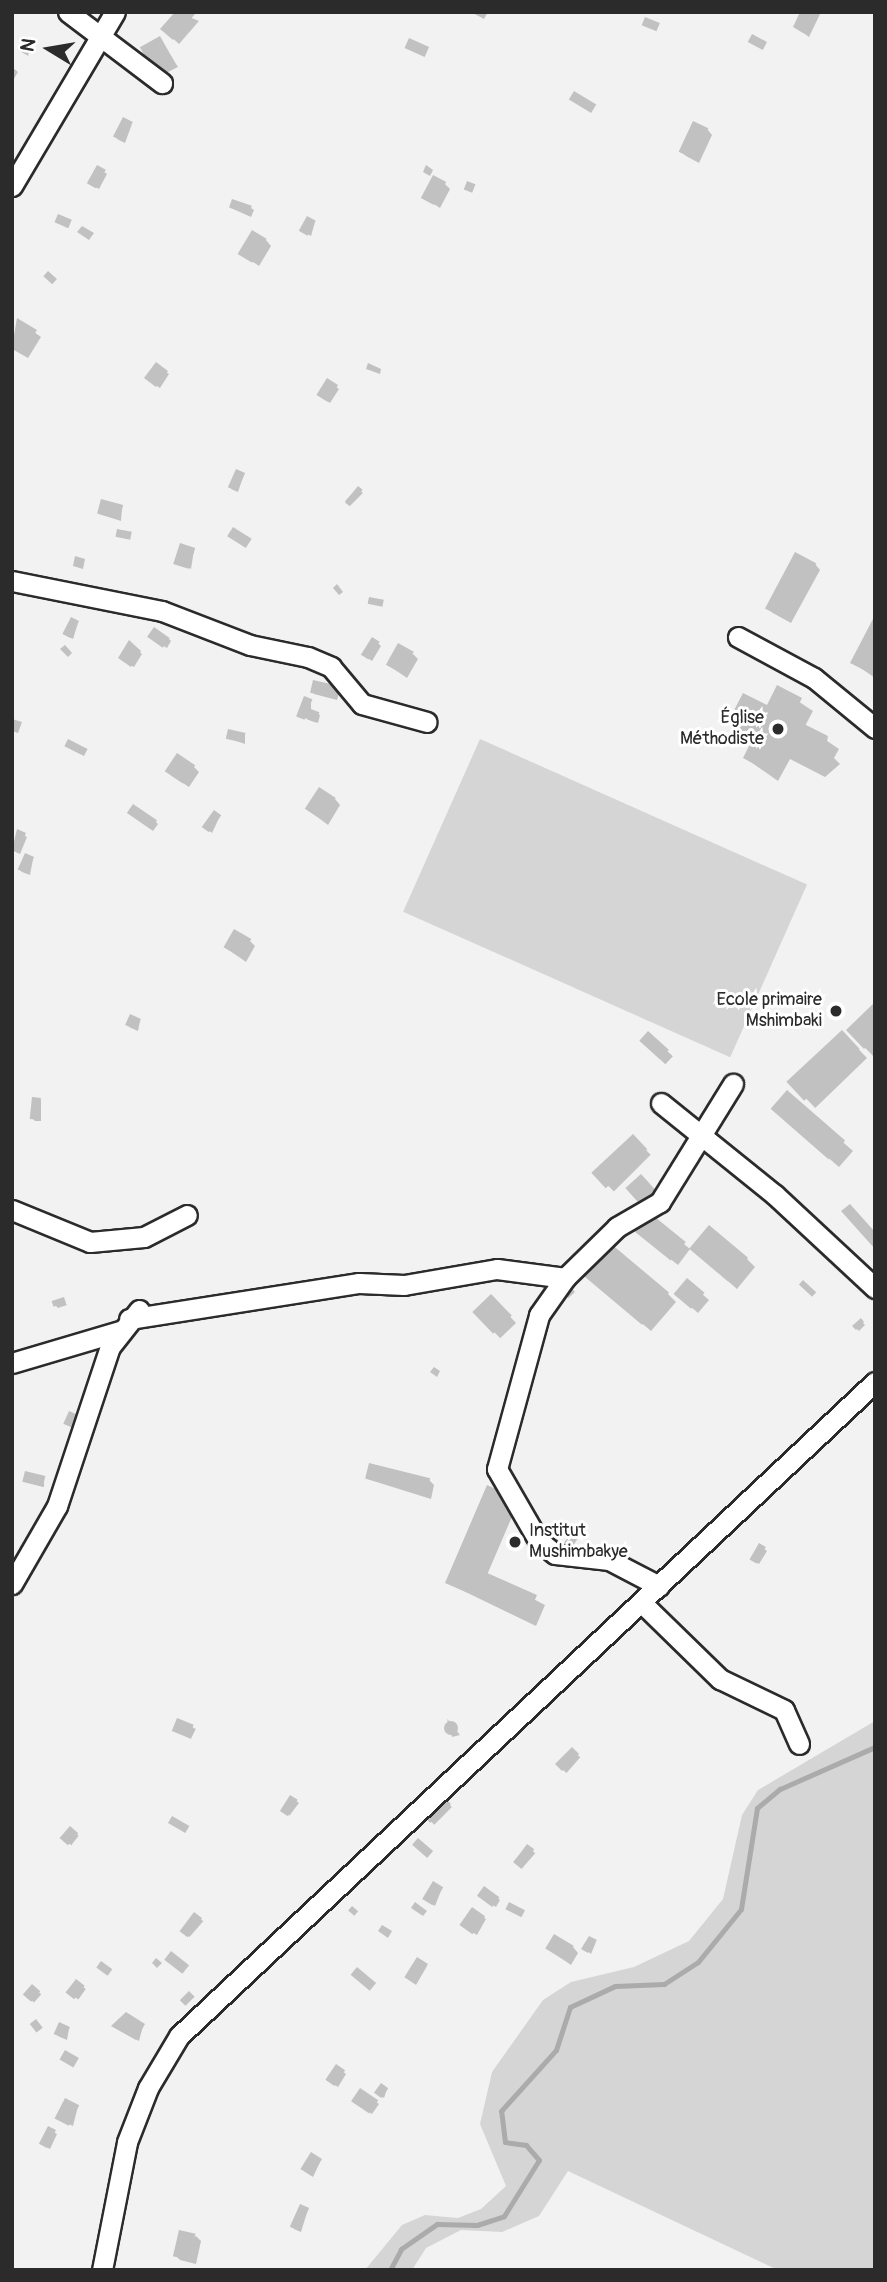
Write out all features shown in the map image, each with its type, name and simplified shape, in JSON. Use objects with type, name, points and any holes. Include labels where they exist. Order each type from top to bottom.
[{"type":"street","points":[[68,12],[100,33],[162,83]]},
{"type":"street","points":[[12,186],[114,12]]},
{"type":"street","points":[[12,581],[162,611],[250,645],[308,657],[331,667],[362,704],[427,722]]},
{"type":"street","points":[[738,637],[814,678],[875,728]]},
{"type":"street","points":[[659,1586],[609,1560],[555,1553],[538,1539],[497,1469],[539,1315],[565,1278],[617,1227],[660,1202],[733,1084]]},
{"type":"street","points":[[661,1103],[875,1288]]},
{"type":"street","points":[[12,1210],[90,1242],[144,1237],[187,1215]]},
{"type":"street","points":[[12,1363],[130,1319],[359,1283],[404,1285],[497,1269],[565,1278]]},
{"type":"street","points":[[12,1584],[57,1506],[130,1319]]},
{"type":"street","points":[[102,2270],[128,2142],[148,2088],[179,2035],[875,1382]]},
{"type":"street","points":[[642,1603],[720,1679],[784,1710],[799,1744]]},
{"type":"shaded area","points":[[480,739],[807,885],[730,1057],[403,912]]},
{"type":"shaded area","points":[[875,1721],[875,2270],[778,2270],[568,2171],[539,2216],[502,2232],[461,2230],[426,2248],[412,2270],[365,2270],[402,2225],[425,2215],[458,2218],[481,2209],[506,2186],[480,2124],[492,2072],[543,2000],[571,1982],[634,1967],[689,1941],[723,1899],[742,1815],[758,1790]]},
{"type":"building","points":[[175,12],[195,14],[173,40],[160,29]]},
{"type":"building","points":[[471,12],[488,12],[484,19]]},
{"type":"building","points":[[800,12],[813,12],[803,33],[793,27]]},
{"type":"building","points":[[645,17],[660,23],[656,31],[642,25]]},
{"type":"building","points":[[752,34],[767,42],[763,50],[748,42]]},
{"type":"building","points":[[160,36],[174,61],[154,73],[140,47]]},
{"type":"building","points":[[26,37],[34,42],[26,54],[18,50]]},
{"type":"building","points":[[409,38],[429,47],[425,57],[405,48]]},
{"type":"building","points":[[574,91],[596,104],[591,113],[569,100]]},
{"type":"building","points":[[123,117],[133,122],[123,142],[113,137]]},
{"type":"building","points":[[693,121],[708,128],[694,159],[679,152]]},
{"type":"building","points":[[97,165],[106,170],[96,188],[87,183]]},
{"type":"building","points":[[426,165],[433,170],[430,176],[423,172]]},
{"type":"building","points":[[433,175],[446,182],[434,205],[421,198]]},
{"type":"building","points":[[467,181],[475,184],[472,193],[464,189]]},
{"type":"building","points":[[232,199],[252,206],[249,214],[229,208]]},
{"type":"building","points":[[58,214],[72,220],[68,228],[54,222]]},
{"type":"building","points":[[307,216],[316,221],[308,236],[299,231]]},
{"type":"building","points":[[82,226],[94,233],[89,240],[77,232]]},
{"type":"building","points":[[252,230],[267,239],[252,263],[238,254]]},
{"type":"building","points":[[48,271],[57,279],[52,284],[43,276]]},
{"type":"building","points":[[17,318],[37,330],[22,354],[12,348]]},
{"type":"building","points":[[156,362],[168,371],[156,387],[144,378]]},
{"type":"building","points":[[368,363],[381,369],[380,374],[366,369]]},
{"type":"building","points":[[327,378],[338,385],[327,402],[316,395]]},
{"type":"building","points":[[236,469],[245,473],[237,491],[228,487]]},
{"type":"building","points":[[358,486],[363,490],[349,506],[345,502]]},
{"type":"building","points":[[101,499],[123,505],[119,519],[97,513]]},
{"type":"building","points":[[233,527],[252,539],[246,548],[227,536]]},
{"type":"building","points":[[117,529],[132,532],[130,540],[115,537]]},
{"type":"building","points":[[180,543],[195,548],[188,569],[173,564]]},
{"type":"building","points":[[795,552],[816,563],[786,620],[765,609]]},
{"type":"building","points":[[75,556],[85,559],[83,569],[73,566]]},
{"type":"building","points":[[337,584],[343,592],[339,595],[333,588]]},
{"type":"building","points":[[369,597],[384,600],[382,607],[368,604]]},
{"type":"building","points":[[875,615],[875,664],[870,673],[850,663]]},
{"type":"building","points":[[71,617],[79,621],[70,638],[62,634]]},
{"type":"building","points":[[154,627],[170,638],[163,648],[147,637]]},
{"type":"building","points":[[372,637],[380,642],[369,660],[361,655]]},
{"type":"building","points":[[129,640],[141,651],[131,667],[118,658]]},
{"type":"building","points":[[398,643],[414,652],[402,674],[386,665]]},
{"type":"building","points":[[65,645],[72,653],[68,657],[60,649]]},
{"type":"building","points":[[313,680],[338,686],[335,699],[310,693]]},
{"type":"building","name":"Église Méthodiste","points":[[777,685],[802,698],[792,718],[828,736],[823,764],[816,760],[812,767],[778,749],[767,771],[743,758],[754,736],[728,722],[743,693],[767,705]]},
{"type":"building","points":[[304,696],[312,699],[305,720],[296,717]]},
{"type":"building","points":[[311,709],[319,712],[315,722],[307,719]]},
{"type":"building","points":[[12,719],[22,722],[18,733],[12,731]]},
{"type":"building","points":[[228,729],[246,733],[243,743],[226,739]]},
{"type":"building","points":[[68,739],[88,749],[84,756],[64,746]]},
{"type":"building","points":[[177,753],[195,765],[183,784],[165,771]]},
{"type":"building","points":[[319,787],[336,798],[322,820],[305,809]]},
{"type":"building","points":[[133,804],[157,820],[151,829],[127,813]]},
{"type":"building","points":[[214,810],[221,815],[209,832],[202,827]]},
{"type":"building","points":[[17,829],[26,833],[18,853],[12,850]]},
{"type":"building","points":[[25,853],[34,857],[27,874],[18,869]]},
{"type":"building","points":[[234,929],[251,939],[241,957],[224,947]]},
{"type":"building","points":[[875,1002],[875,1039],[864,1049],[846,1030]]},
{"type":"building","points":[[130,1014],[141,1019],[136,1030],[125,1025]]},
{"type":"building","points":[[842,1030],[860,1049],[804,1101],[786,1082]]},
{"type":"building","points":[[648,1031],[669,1050],[660,1059],[639,1041]]},
{"type":"building","points":[[787,1090],[845,1141],[829,1159],[771,1109]]},
{"type":"building","points":[[32,1097],[41,1098],[39,1120],[30,1119]]},
{"type":"building","points":[[633,1134],[647,1149],[606,1188],[591,1173]]},
{"type":"building","points":[[641,1174],[658,1193],[642,1207],[625,1188]]},
{"type":"building","points":[[850,1204],[875,1232],[875,1249],[841,1211]]},
{"type":"building","points":[[650,1213],[686,1242],[671,1261],[635,1232]]},
{"type":"building","points":[[709,1225],[748,1258],[728,1282],[689,1249]]},
{"type":"building","points":[[610,1243],[669,1292],[642,1325],[583,1275]]},
{"type":"building","points":[[687,1278],[705,1293],[691,1309],[674,1294]]},
{"type":"building","points":[[803,1280],[816,1292],[812,1297],[799,1284]]},
{"type":"building","points":[[567,1283],[575,1292],[568,1298],[560,1289]]},
{"type":"building","points":[[491,1294],[512,1316],[493,1334],[472,1312]]},
{"type":"building","points":[[64,1297],[66,1303],[53,1307],[52,1301]]},
{"type":"building","points":[[861,1318],[864,1322],[856,1330],[852,1326]]},
{"type":"building","points":[[434,1367],[440,1371],[437,1377],[430,1372]]},
{"type":"building","points":[[69,1411],[78,1415],[72,1428],[63,1424]]},
{"type":"building","points":[[369,1463],[430,1478],[426,1494],[365,1479]]},
{"type":"building","points":[[25,1471],[45,1476],[43,1487],[22,1482]]},
{"type":"building","points":[[487,1485],[509,1495],[478,1569],[537,1595],[527,1618],[445,1583]]},
{"type":"building","points":[[572,1531],[577,1535],[566,1553],[560,1549]]},
{"type":"building","points":[[759,1543],[766,1547],[756,1563],[750,1559]]},
{"type":"building","points":[[177,1718],[194,1725],[188,1738],[172,1731]]},
{"type":"building","points":[[451,1721],[456,1723],[456,1733],[451,1735],[446,1733],[444,1728],[446,1723]]},
{"type":"building","points":[[572,1747],[579,1754],[562,1771],[555,1764]]},
{"type":"building","points":[[290,1795],[298,1800],[288,1816],[280,1811]]},
{"type":"building","points":[[447,1800],[451,1804],[430,1823],[427,1819]]},
{"type":"building","points":[[172,1816],[189,1826],[185,1833],[168,1823]]},
{"type":"building","points":[[70,1826],[78,1833],[68,1845],[60,1838]]},
{"type":"building","points":[[418,1838],[433,1851],[427,1858],[412,1845]]},
{"type":"building","points":[[527,1844],[534,1849],[521,1868],[513,1863]]},
{"type":"building","points":[[433,1881],[443,1887],[432,1905],[422,1899]]},
{"type":"building","points":[[484,1886],[499,1897],[492,1907],[477,1896]]},
{"type":"building","points":[[415,1902],[427,1911],[423,1916],[411,1908]]},
{"type":"building","points":[[509,1902],[525,1910],[521,1917],[505,1909]]},
{"type":"building","points":[[352,1906],[358,1911],[354,1916],[348,1911]]},
{"type":"building","points":[[472,1907],[485,1916],[472,1934],[459,1925]]},
{"type":"building","points":[[194,1912],[202,1918],[188,1937],[180,1931]]},
{"type":"building","points":[[382,1925],[392,1931],[388,1938],[378,1931]]},
{"type":"building","points":[[554,1934],[574,1946],[565,1960],[545,1949]]},
{"type":"building","points":[[589,1936],[597,1940],[588,1953],[581,1949]]},
{"type":"building","points":[[171,1951],[189,1965],[182,1974],[164,1960]]},
{"type":"building","points":[[417,1957],[428,1964],[415,1984],[404,1977]]},
{"type":"building","points":[[156,1958],[162,1963],[157,1968],[152,1963]]},
{"type":"building","points":[[101,1961],[112,1969],[108,1976],[96,1967]]},
{"type":"building","points":[[357,1967],[376,1983],[370,1991],[351,1975]]},
{"type":"building","points":[[76,1979],[85,1986],[74,1999],[66,1992]]},
{"type":"building","points":[[32,1984],[40,1991],[31,2002],[23,1995]]},
{"type":"building","points":[[189,1991],[195,1997],[185,2006],[180,2000]]},
{"type":"building","points":[[126,2012],[145,2024],[136,2040],[111,2026]]},
{"type":"building","points":[[36,2019],[43,2028],[36,2033],[30,2024]]},
{"type":"building","points":[[59,2022],[70,2027],[65,2039],[54,2034]]},
{"type":"building","points":[[65,2050],[79,2058],[73,2068],[60,2060]]},
{"type":"building","points":[[336,2064],[345,2070],[334,2086],[325,2080]]},
{"type":"building","points":[[381,2083],[388,2088],[381,2098],[374,2093]]},
{"type":"building","points":[[360,2088],[378,2100],[369,2114],[351,2101]]},
{"type":"building","points":[[65,2098],[79,2105],[69,2126],[55,2118]]},
{"type":"building","points":[[48,2126],[56,2130],[47,2148],[39,2144]]},
{"type":"building","points":[[311,2152],[322,2159],[311,2176],[300,2169]]},
{"type":"building","points":[[300,2204],[309,2208],[299,2231],[290,2227]]},
{"type":"building","points":[[179,2230],[196,2234],[189,2260],[173,2256]]},
{"type":"waterway","points":[[390,2270],[401,2249],[437,2224],[477,2225],[504,2216],[539,2160],[526,2145],[505,2142],[501,2111],[556,2050],[570,2007],[615,1986],[664,1984],[698,1962],[741,1909],[757,1808],[780,1789],[875,1747]]},
{"type":"place","name":"Église Méthodiste","points":[[778,729]]},
{"type":"place","name":"Ecole primaire Mshimbaki","points":[[836,1011]]},
{"type":"place","name":"Institut Mushimbakye","points":[[515,1542]]}]
